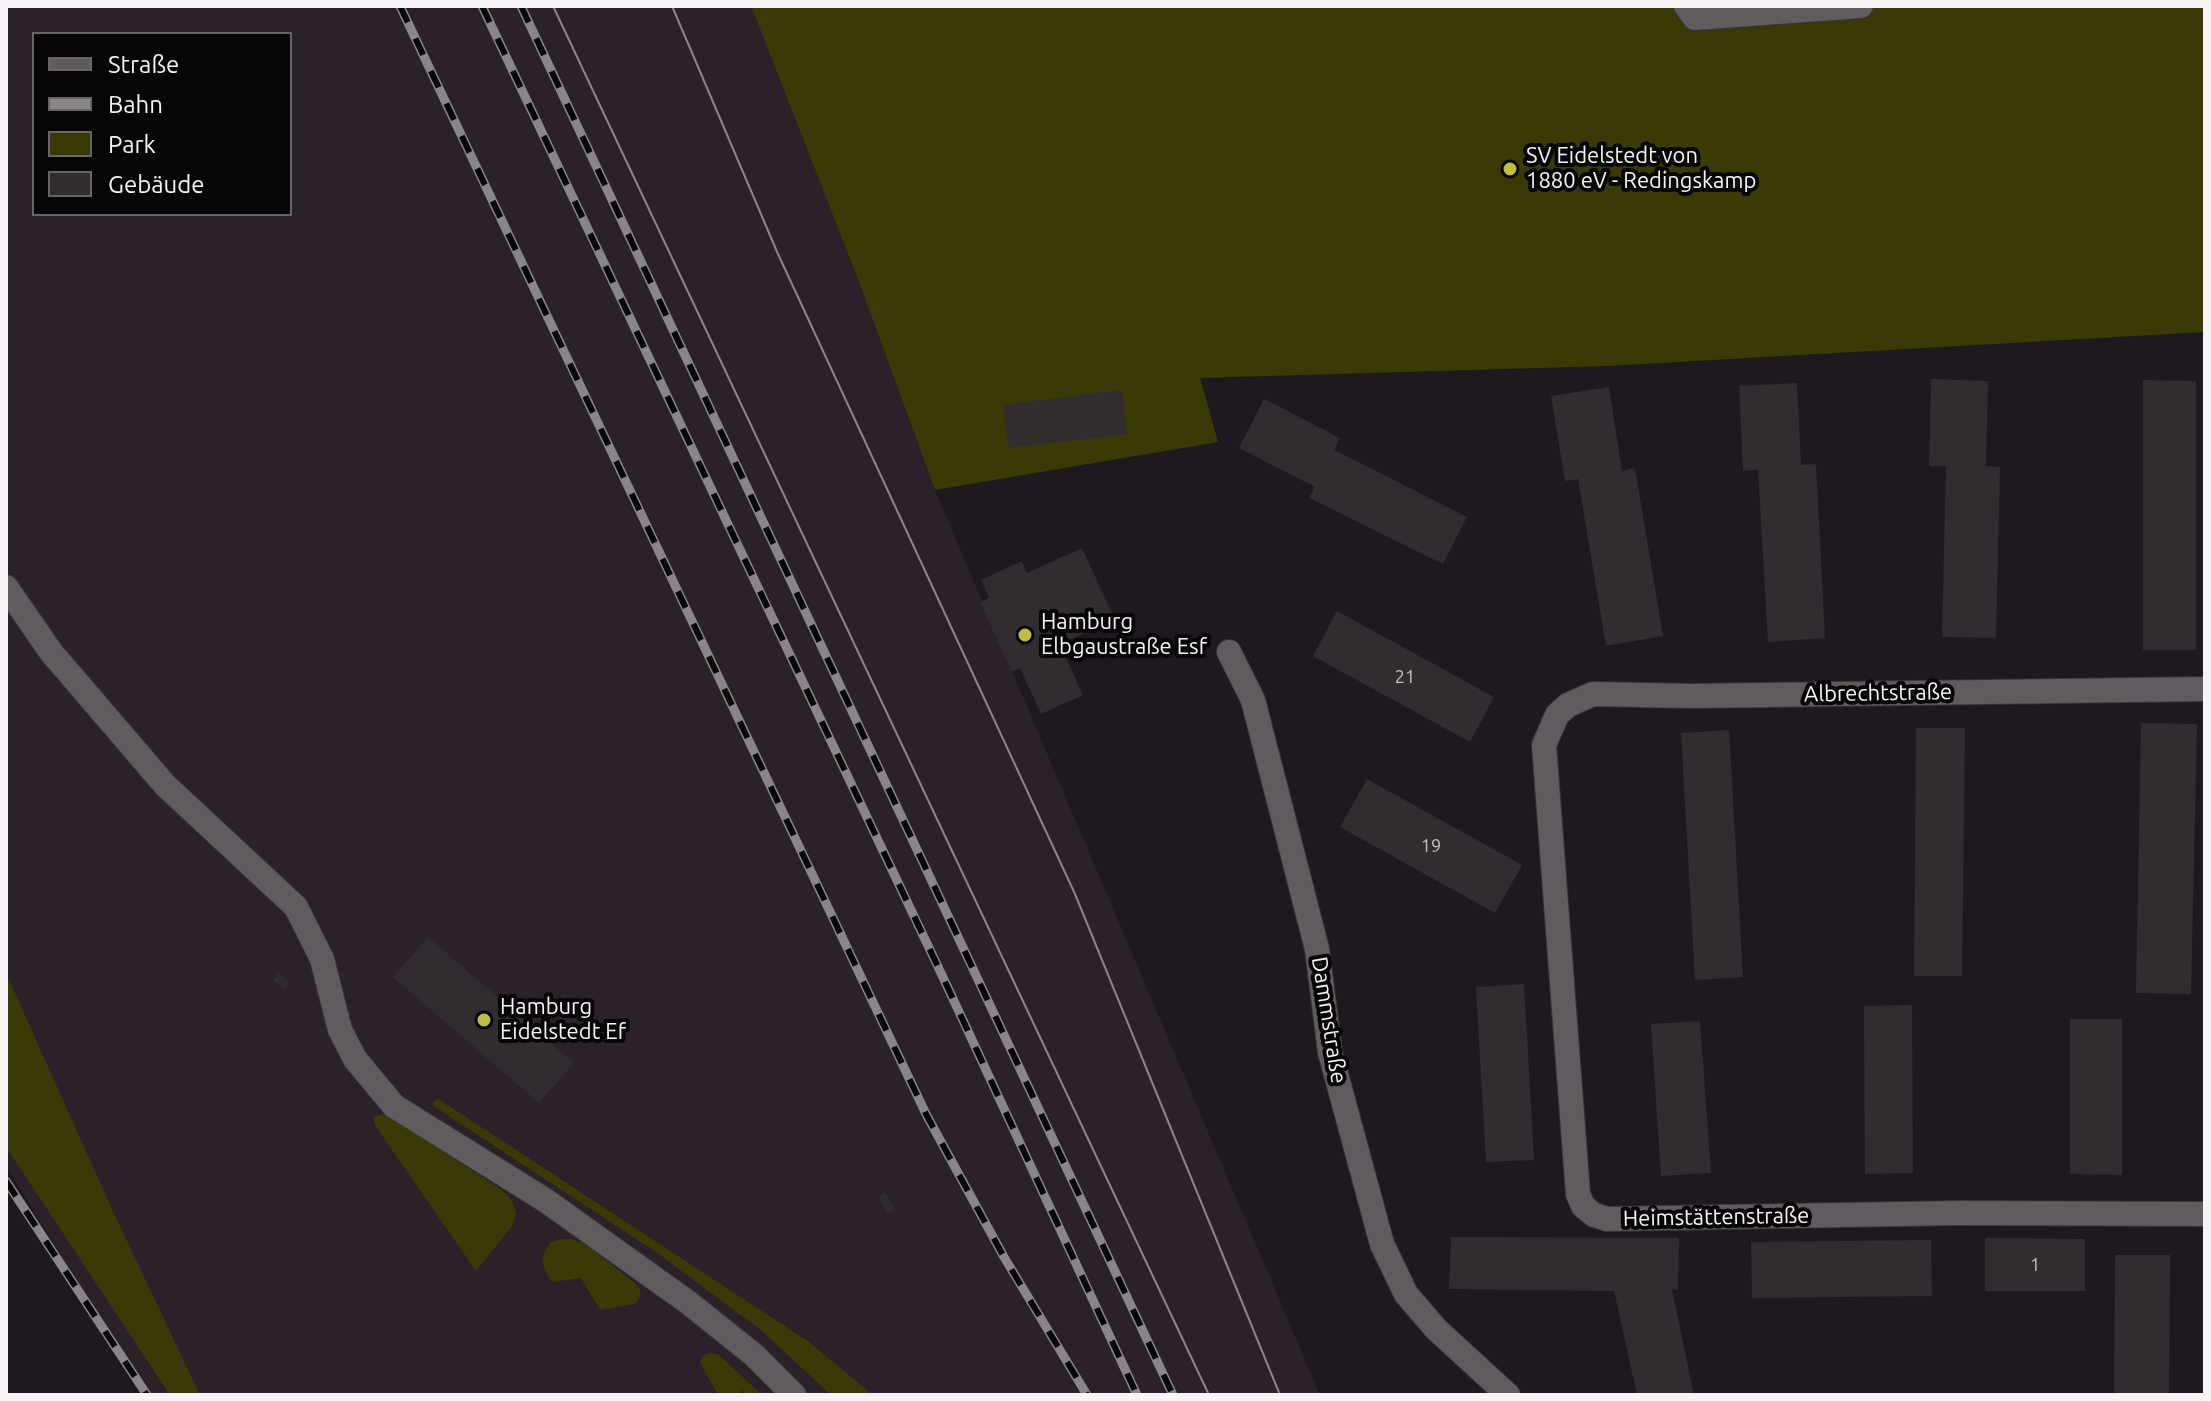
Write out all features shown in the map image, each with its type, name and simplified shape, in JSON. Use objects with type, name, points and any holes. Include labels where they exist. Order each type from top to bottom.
[{"type":"street","points":[[1686,6],[1695,18],[1861,6]]},
{"type":"street","points":[[6,587],[51,652],[165,785],[296,907],[322,959],[340,1030],[355,1059],[394,1106],[545,1200],[689,1303],[754,1355],[794,1395]]},
{"type":"street","name":"Dammstraße","points":[[1229,652],[1253,700],[1313,934],[1330,1052],[1382,1244],[1406,1294],[1436,1329],[1508,1395]]},
{"type":"street","name":"Albrechtstraße","points":[[1557,715],[1568,705],[1593,694],[1691,696],[2205,689]]},
{"type":"street","name":"Heimstättenstraße","points":[[1557,715],[1544,745],[1578,1194],[1583,1206],[1594,1215],[1607,1219],[1958,1213],[2205,1214]]},
{"type":"shaded area","points":[[6,6],[751,6],[859,282],[935,490],[1320,1395],[147,1395],[6,1166]]},
{"type":"green space","name":"SV Eidelstedt von 1880 eV - Redingskamp","points":[[751,6],[2204,6],[2205,332],[1607,366],[1200,378],[1218,442],[935,490],[859,282]]},
{"type":"green space","points":[[6,973],[200,1395],[170,1395],[6,1147]]},
{"type":"green space","points":[[437,1098],[809,1342],[873,1395],[831,1395],[762,1331],[656,1252],[432,1105]]},
{"type":"green space","points":[[386,1113],[506,1193],[513,1203],[516,1214],[512,1226],[476,1271],[374,1124],[373,1117]]},
{"type":"green space","points":[[563,1239],[585,1244],[636,1284],[640,1297],[635,1304],[600,1310],[581,1278],[552,1282],[542,1259],[550,1242]]},
{"type":"green space","points":[[718,1354],[762,1395],[746,1395],[742,1390],[739,1395],[718,1395],[700,1362],[702,1356]]},
{"type":"building","points":[[1931,379],[1988,381],[1986,466],[2000,467],[1996,638],[1942,637],[1946,466],[1929,466]]},
{"type":"building","points":[[2143,380],[2196,381],[2196,650],[2143,650]]},
{"type":"building","points":[[1797,383],[1801,465],[1816,464],[1825,638],[1768,642],[1758,470],[1743,471],[1739,386]]},
{"type":"building","points":[[1609,387],[1622,471],[1635,468],[1663,636],[1606,646],[1578,479],[1565,481],[1551,396]]},
{"type":"building","points":[[1122,390],[1127,434],[1008,448],[1003,405]]},
{"type":"building","points":[[1264,399],[1340,438],[1334,450],[1467,517],[1443,564],[1309,498],[1315,487],[1239,448]]},
{"type":"building","name":"Hamburg Elbgaustraße Esf","points":[[1082,548],[1115,620],[1069,640],[1062,626],[1053,630],[1083,695],[1041,714],[1020,668],[1012,672],[980,602],[989,598],[981,580],[1022,561],[1027,573]]},
{"type":"building","points":[[1337,611],[1494,697],[1470,742],[1313,656]]},
{"type":"building","points":[[2141,723],[2197,724],[2191,994],[2136,993]]},
{"type":"building","points":[[1916,728],[1965,728],[1962,976],[1914,976]]},
{"type":"building","points":[[1729,730],[1743,977],[1695,980],[1681,733]]},
{"type":"building","points":[[1367,779],[1522,865],[1495,913],[1340,827]]},
{"type":"building","name":"Hamburg Eidelstedt Ef","points":[[428,937],[574,1063],[539,1103],[393,977]]},
{"type":"building","points":[[279,973],[289,982],[284,989],[273,980]]},
{"type":"building","points":[[1524,984],[1534,1160],[1486,1162],[1476,987]]},
{"type":"building","points":[[1912,1005],[1913,1173],[1865,1174],[1864,1006]]},
{"type":"building","points":[[2070,1019],[2122,1019],[2122,1175],[2070,1174]]},
{"type":"building","points":[[1700,1021],[1711,1173],[1661,1176],[1651,1024]]},
{"type":"building","points":[[885,1192],[895,1210],[888,1213],[878,1196]]},
{"type":"building","points":[[1451,1237],[1679,1238],[1678,1290],[1672,1289],[1694,1395],[1637,1395],[1614,1291],[1449,1289]]},
{"type":"building","points":[[1985,1238],[2085,1239],[2085,1291],[1985,1291]]},
{"type":"building","points":[[1931,1240],[1932,1296],[1752,1298],[1751,1242]]},
{"type":"building","points":[[2115,1255],[2170,1255],[2169,1395],[2114,1395]]},
{"type":"tram line","points":[[553,6],[1209,1395]]},
{"type":"tram line","points":[[672,6],[778,254],[1075,894],[1280,1395]]},
{"type":"railway","points":[[400,6],[927,1116],[1004,1257],[1087,1395]]},
{"type":"railway","points":[[482,6],[941,973],[1137,1395]]},
{"type":"railway","points":[[521,6],[1173,1395]]},
{"type":"railway","points":[[6,1181],[147,1395]]},
{"type":"place","name":"SV Eidelstedt von 1880 eV - Redingskamp","points":[[1510,169]]},
{"type":"place","name":"Hamburg Elbgaustraße Esf","points":[[1025,635]]},
{"type":"place","name":"Hamburg Eidelstedt Ef","points":[[484,1020]]}]
